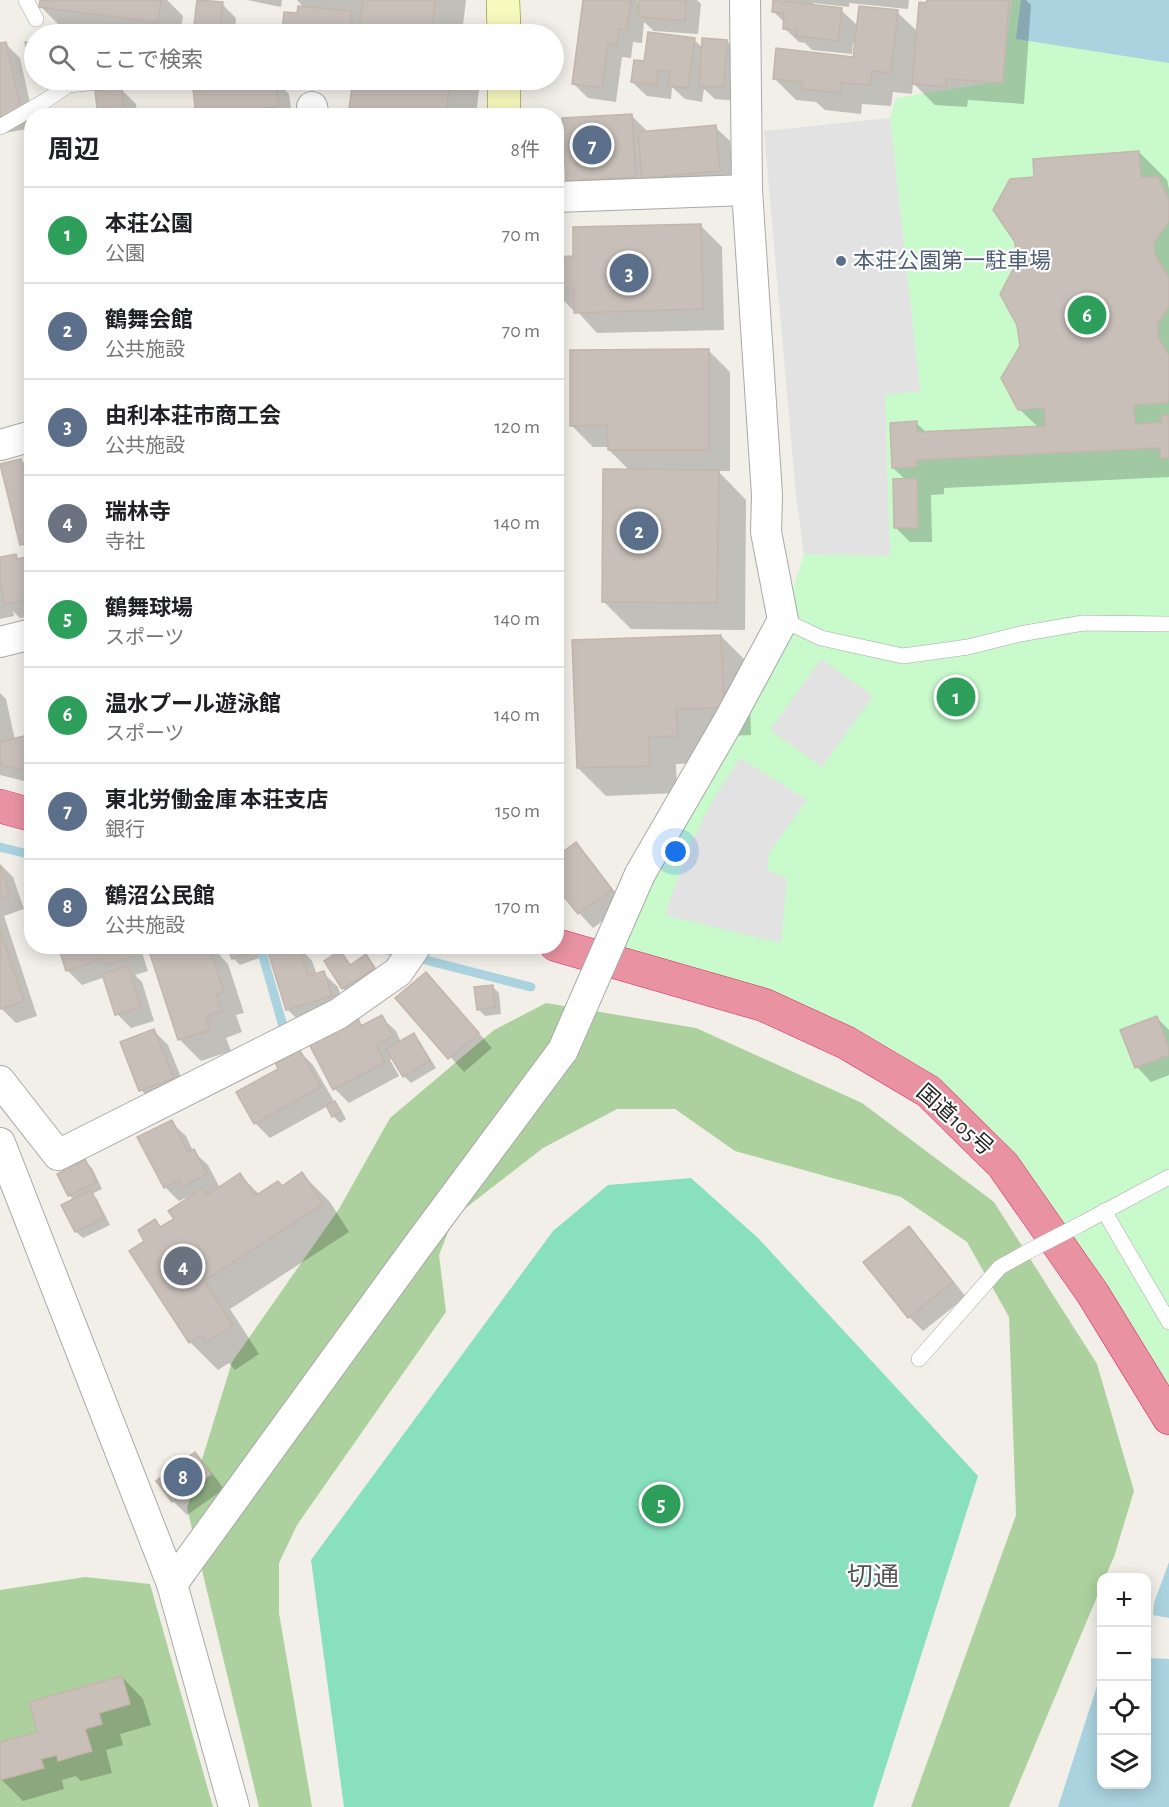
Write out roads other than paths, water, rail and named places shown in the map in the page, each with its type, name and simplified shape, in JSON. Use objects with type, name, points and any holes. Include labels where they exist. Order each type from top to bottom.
[{"type":"highway","points":[[0,806],[24,813]]},
{"type":"highway","name":"国道105号","points":[[564,947],[764,1005],[847,1043],[928,1091],[1003,1165],[1093,1294],[1169,1418]]},
{"type":"street","points":[[503,0],[504,24]]},
{"type":"street","points":[[172,1584],[563,1050],[640,874],[728,722],[783,620],[766,532],[767,495],[747,190],[745,0]]},
{"type":"street","points":[[504,90],[504,108]]},
{"type":"street","points":[[564,197],[747,190]]},
{"type":"street","points":[[0,445],[24,438]]},
{"type":"street","points":[[0,642],[24,636]]},
{"type":"street","points":[[0,1081],[58,1155],[338,1014],[410,957]]},
{"type":"street","points":[[0,1143],[172,1584],[234,1807]]},
{"type":"lane","points":[[26,0],[36,19]]},
{"type":"lane","points":[[31,108],[60,90]]},
{"type":"lane","points":[[0,127],[24,112]]},
{"type":"lane","points":[[783,620],[821,638],[903,656],[968,647],[1020,634],[1083,623],[1169,624]]},
{"type":"lane","points":[[919,1359],[1000,1267],[1169,1177]]},
{"type":"lane","points":[[1104,1211],[1169,1322]]},
{"type":"water","points":[[1021,0],[1169,0],[1169,63],[1016,39]]},
{"type":"water","points":[[1169,1562],[1169,1618],[1153,1615],[1154,1603]]},
{"type":"water","points":[[1151,1658],[1169,1659],[1169,1807],[1058,1807],[1097,1686],[1097,1789],[1151,1789]]},
{"type":"waterway","points":[[0,847],[24,853]]},
{"type":"waterway","points":[[262,954],[283,1026]]},
{"type":"waterway","points":[[402,954],[531,987]]},
{"type":"place","name":"東北労働金庫 本荘支店","points":[[592,145]]},
{"type":"place","name":"本荘公園第一駐車場","points":[[841,261]]},
{"type":"place","name":"由利本荘市商工会","points":[[629,273]]},
{"type":"place","name":"温水プール遊泳館","points":[[1087,315]]},
{"type":"place","name":"鶴舞会館","points":[[639,531]]},
{"type":"place","name":"本荘公園","points":[[956,697]]},
{"type":"place","name":"瑞林寺","points":[[183,1266]]},
{"type":"place","name":"鶴沼公民館","points":[[183,1477]]},
{"type":"place","name":"鶴舞球場","points":[[661,1504]]},
{"type":"district","name":"切通","points":[[873,1577]]}]
